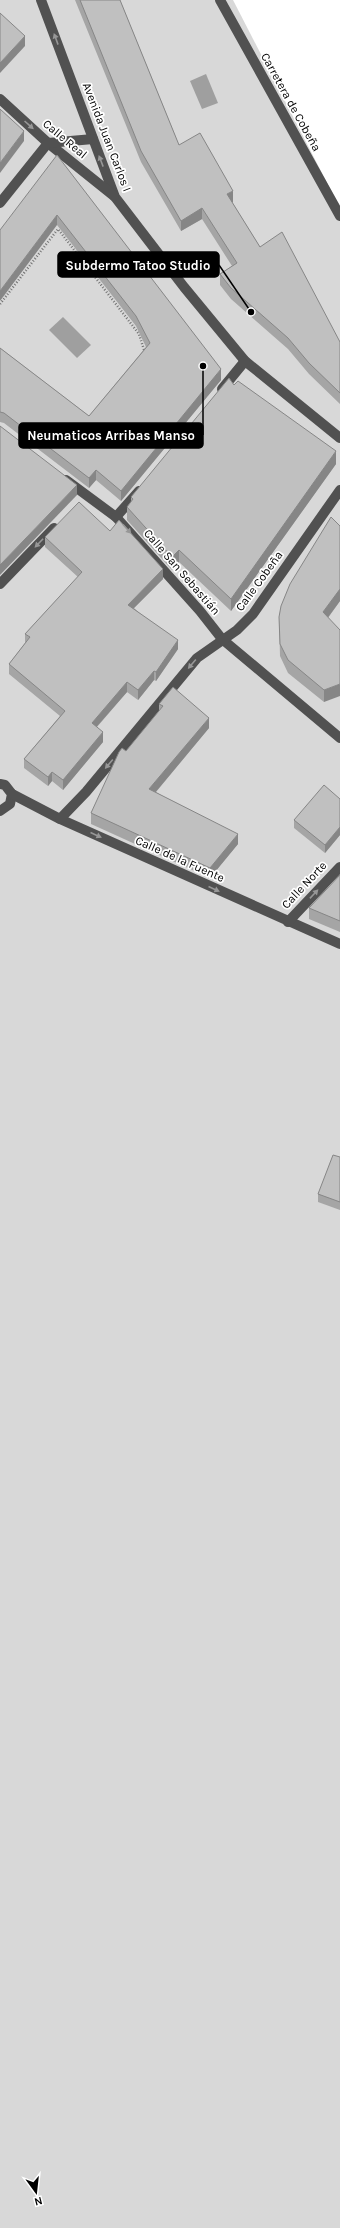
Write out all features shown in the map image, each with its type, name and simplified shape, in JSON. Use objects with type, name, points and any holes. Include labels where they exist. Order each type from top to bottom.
[{"type":"street","name":"Avenida Juan Carlos I","points":[[41,0],[115,197],[245,361],[340,438]]},
{"type":"street","name":"Carretera de Cobeña","points":[[220,0],[340,216]]},
{"type":"street","name":"Calle Real","points":[[0,99],[48,143],[115,197]]},
{"type":"street","points":[[0,203],[48,143],[93,139]]},
{"type":"street","points":[[214,398],[245,361]]},
{"type":"street","name":"Calle San Sebastián","points":[[55,471],[83,498],[116,517],[200,611],[222,639],[329,727],[340,738]]},
{"type":"street","points":[[116,517],[144,485]]},
{"type":"street","name":"Calle Cobeña","points":[[60,820],[86,792],[197,658],[222,639],[237,630],[253,614],[340,490]]},
{"type":"street","points":[[0,584],[59,523]]},
{"type":"street","points":[[329,727],[340,723]]},
{"type":"street","name":"Calle de la Fuente","points":[[0,784],[5,784],[12,794],[60,820],[340,944]]},
{"type":"street","points":[[0,811],[10,804],[12,794]]},
{"type":"street","name":"Calle Norte","points":[[288,922],[340,867]]},
{"type":"path","points":[[0,304],[63,224]]},
{"type":"path","points":[[58,229],[139,334],[145,354],[140,359]]},
{"type":"path","points":[[139,334],[145,330]]},
{"type":"shaded area","points":[[0,0],[233,0],[340,208],[340,2228],[0,2228]]},
{"type":"shaded area","points":[[206,74],[218,103],[202,109],[190,81]]},
{"type":"shaded area","points":[[63,317],[91,345],[77,358],[49,330]]},
{"type":"building","points":[[80,0],[120,0],[179,145],[200,133],[233,191],[227,194],[260,247],[282,232],[340,342],[340,393],[309,363],[288,338],[231,288],[220,274],[237,263],[202,208],[181,221],[141,151]]},
{"type":"building","points":[[0,13],[25,36],[0,63]]},
{"type":"building","points":[[0,109],[24,131],[0,163]]},
{"type":"building","points":[[57,155],[221,369],[121,491],[96,470],[89,478],[4,413],[0,412],[0,348],[89,416],[150,343],[136,316],[57,215],[0,291],[0,230]]},
{"type":"building","points":[[229,378],[234,385],[238,381],[336,451],[231,599],[179,550],[172,557],[127,507],[133,499],[131,497]]},
{"type":"building","points":[[0,426],[77,485],[0,565]]},
{"type":"building","points":[[79,502],[110,531],[119,520],[163,569],[128,605],[178,640],[156,672],[154,671],[138,690],[127,682],[92,723],[103,732],[63,780],[52,772],[48,777],[24,759],[65,711],[9,664],[30,637],[25,634],[82,572],[45,537]]},
{"type":"building","points":[[331,517],[340,526],[340,589],[323,612],[340,630],[340,684],[324,690],[288,660],[280,644],[279,617],[281,606],[290,584]]},
{"type":"building","points":[[173,687],[209,718],[149,789],[238,834],[210,868],[91,813],[119,752],[122,748],[126,751],[163,706],[159,704]]},
{"type":"building","points":[[324,785],[340,799],[340,827],[325,845],[294,820]]},
{"type":"building","points":[[340,875],[340,921],[309,908]]},
{"type":"building","points":[[333,1155],[340,1157],[340,1202],[318,1194]]},
{"type":"place","name":"Subdermo Tatoo Studio","points":[[251,312]]},
{"type":"place","name":"Neumaticos Arribas Manso","points":[[203,366]]}]
